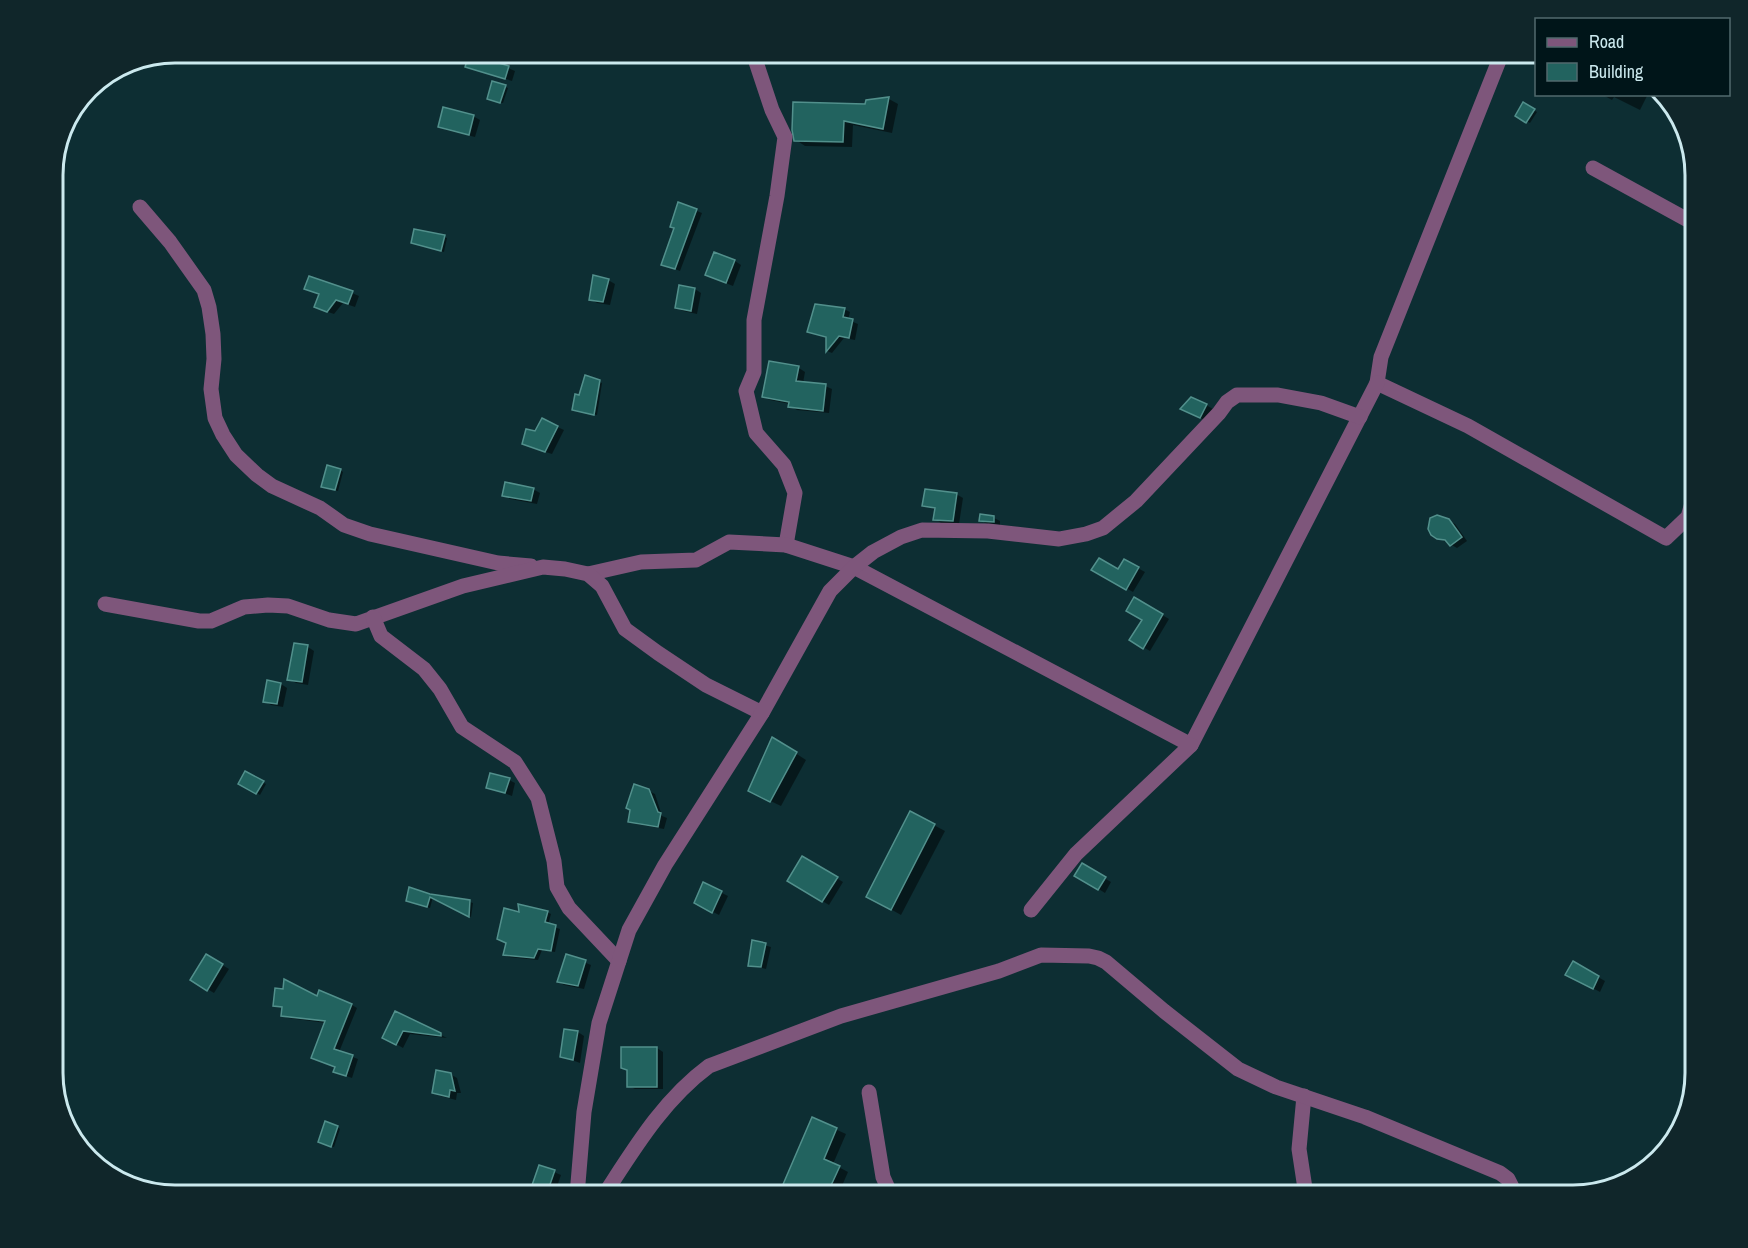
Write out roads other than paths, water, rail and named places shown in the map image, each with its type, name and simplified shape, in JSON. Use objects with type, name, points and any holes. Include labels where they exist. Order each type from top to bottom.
[{"type":"street","points":[[757,63],[772,110],[785,137],[777,196],[754,320],[754,372],[746,391],[756,433],[784,465],[795,494],[786,545]]},
{"type":"street","points":[[1031,910],[1076,854],[1191,745],[1377,383],[1381,357],[1498,63]]},
{"type":"street","points":[[1593,168],[1685,219]]},
{"type":"street","points":[[140,207],[170,242],[204,290],[213,334],[214,359],[211,389],[215,418],[223,435],[236,455],[272,486],[320,508],[344,525],[370,534],[498,563],[565,569],[588,574],[641,562],[696,560],[729,542],[786,545],[854,567],[1191,745]]},
{"type":"street","points":[[1377,383],[1468,426],[1666,538],[1685,520]]},
{"type":"street","points":[[578,1185],[584,1112],[599,1023],[629,930],[665,865],[762,713],[830,591],[854,567],[873,552],[901,537],[922,530],[988,531],[1059,539],[1103,528],[1136,501],[1227,402],[1237,395],[1278,395],[1321,403],[1360,417]]},
{"type":"street","points":[[105,604],[199,621],[211,621],[244,607],[288,606],[329,620],[356,624],[463,586],[543,567]]},
{"type":"street","points":[[588,574],[602,586],[625,629],[706,685],[762,713]]},
{"type":"street","points":[[373,617],[381,636],[424,669],[440,689],[462,727],[514,762],[521,771],[538,798],[554,861],[557,887],[569,908],[619,961]]},
{"type":"street","points":[[611,1185],[647,1129],[690,1080],[709,1066],[841,1017],[999,971],[1041,955],[1089,956],[1106,962],[1238,1069],[1276,1087],[1365,1117],[1500,1173],[1508,1179],[1511,1185]]},
{"type":"street","points":[[869,1092],[883,1177],[886,1185]]},
{"type":"street","points":[[1304,1096],[1299,1149],[1304,1185]]}]
